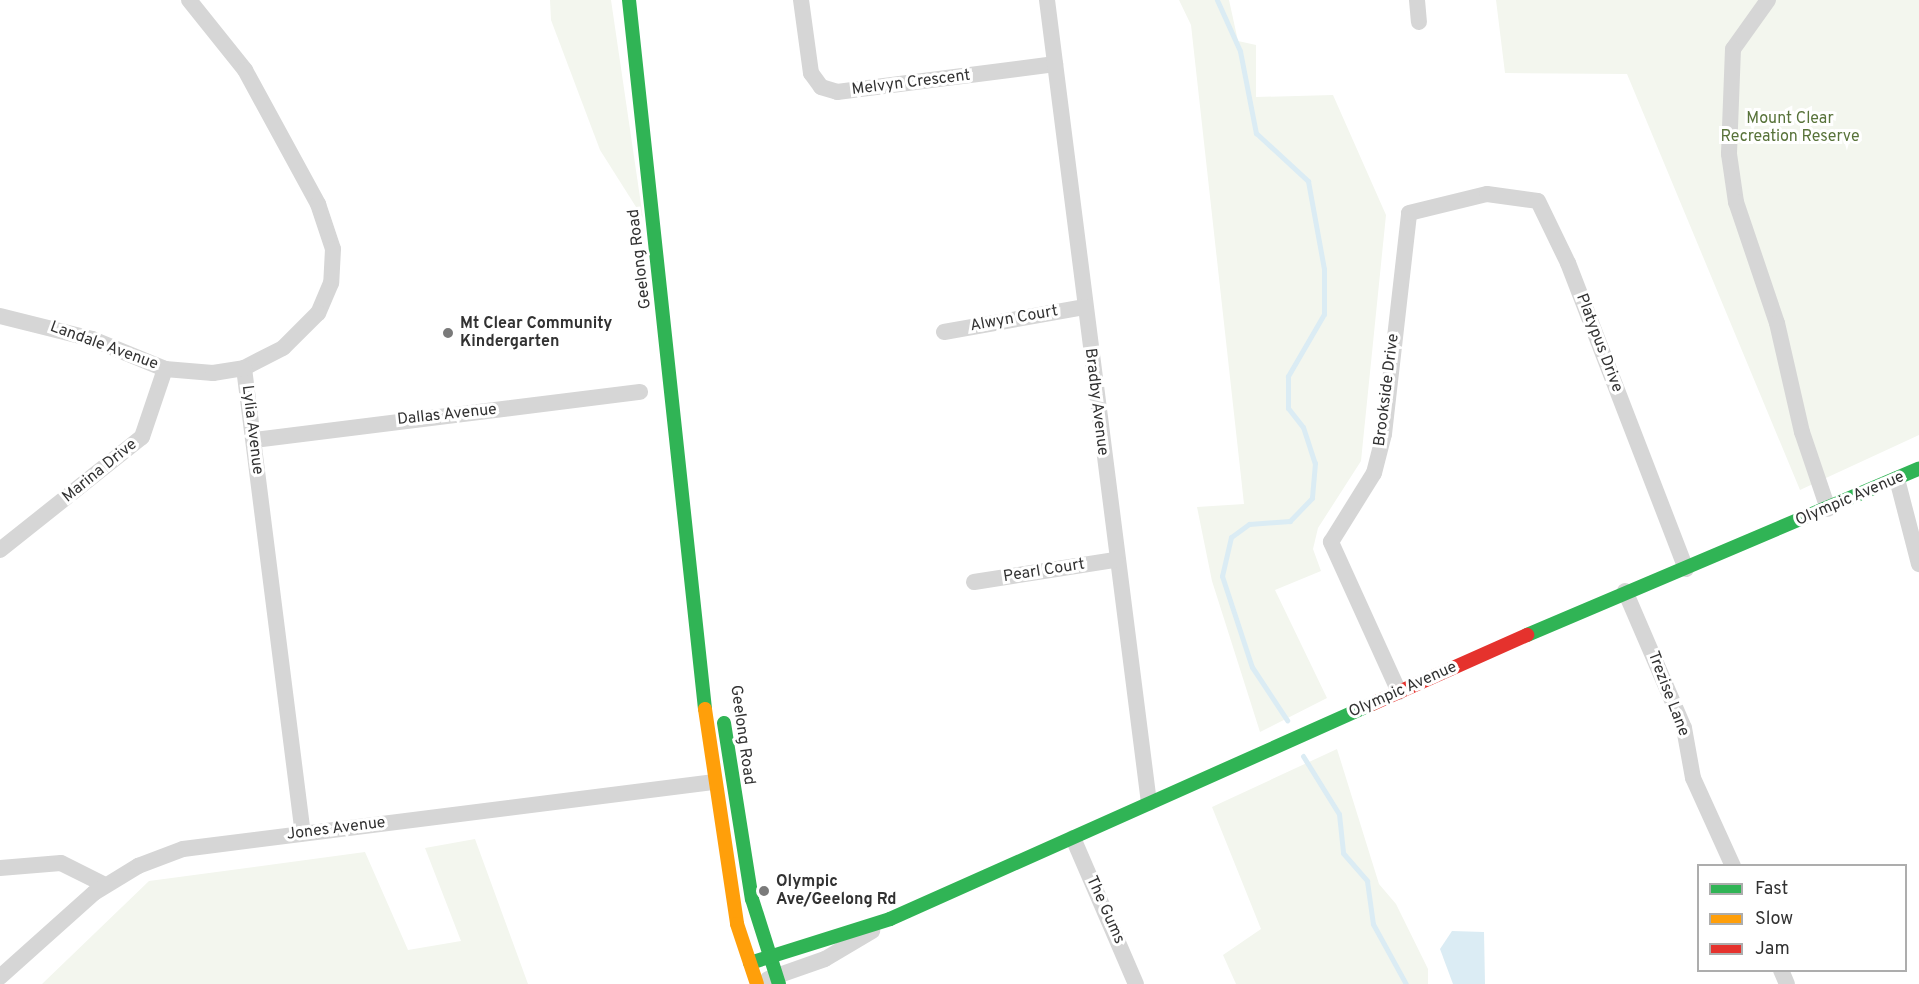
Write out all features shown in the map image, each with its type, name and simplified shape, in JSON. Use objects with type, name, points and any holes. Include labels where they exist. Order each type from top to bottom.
[{"type":"main road","name":"Geelong Road","points":[[621,0],[633,62]]},
{"type":"main road","name":"Geelong Road","points":[[629,0],[633,62],[713,782],[737,924],[757,983]]},
{"type":"main road","name":"Olympic Avenue","points":[[750,963],[890,919],[1625,591],[1686,569],[1919,469]]},
{"type":"main road","name":"Geelong Road","points":[[682,487],[720,698],[731,779],[752,899],[778,980]]},
{"type":"main road","points":[[713,782],[731,779]]},
{"type":"street","name":"Lylia Avenue","points":[[189,0],[245,70],[318,204],[332,240],[331,283],[318,313],[289,344],[244,368],[303,833]]},
{"type":"street","name":"Melvyn Crescent","points":[[801,0],[811,73],[821,87],[837,92],[1055,64]]},
{"type":"street","name":"Bradby Avenue","points":[[1047,0],[1115,560],[1149,803]]},
{"type":"street","points":[[1417,0],[1419,22]]},
{"type":"street","points":[[1768,0],[1734,49],[1729,154],[1737,202],[1777,323],[1802,432],[1828,509]]},
{"type":"street","name":"Platypus Drive","points":[[1451,202],[1487,194],[1538,201],[1568,263],[1686,569]]},
{"type":"street","name":"Brookside Drive","points":[[1399,692],[1331,542],[1374,473],[1384,434],[1409,213],[1451,202]]},
{"type":"street","name":"Alwyn Court","points":[[944,332],[1084,307]]},
{"type":"street","name":"Landale Avenue","points":[[0,316],[74,333],[165,369],[213,373],[244,368]]},
{"type":"street","name":"Marina Drive","points":[[0,550],[142,437],[165,369]]},
{"type":"street","name":"Dallas Avenue","points":[[254,440],[640,392]]},
{"type":"street","points":[[1897,479],[1919,564]]},
{"type":"street","name":"Pearl Court","points":[[974,582],[1115,560]]},
{"type":"street","name":"Trezise Lane","points":[[1625,591],[1684,728],[1693,778],[1732,864]]},
{"type":"street","name":"Jones Avenue","points":[[0,977],[105,885],[183,849],[713,782]]},
{"type":"street","name":"The Gums","points":[[1073,838],[1136,984]]},
{"type":"street","points":[[0,868],[61,863],[105,885]]},
{"type":"street","name":"Olympic Avenue","points":[[757,983],[778,980],[831,957],[890,919]]},
{"type":"green space","points":[[550,0],[611,0],[643,218],[600,150],[551,20]]},
{"type":"green space","points":[[1179,0],[1229,0],[1238,41],[1256,45],[1256,97],[1333,95],[1386,215],[1361,461],[1318,528],[1313,549],[1321,571],[1275,590],[1327,698],[1260,732],[1212,581],[1197,507],[1244,504],[1191,25]]},
{"type":"green space","name":"Mount Clear Recreation Reserve","points":[[1496,0],[1919,0],[1919,435],[1800,490],[1627,74],[1505,73]]},
{"type":"green space","points":[[1337,749],[1379,884],[1396,904],[1428,969],[1428,984],[1236,984],[1223,955],[1261,929],[1212,807]]},
{"type":"green space","points":[[475,839],[528,984],[42,984],[149,881],[365,852],[408,950],[461,941],[425,848]]},
{"type":"shaded area","points":[[1452,931],[1484,932],[1485,984],[1453,984],[1440,949]]},
{"type":"waterway","points":[[1217,0],[1240,51],[1256,133],[1308,181],[1324,269],[1324,314],[1288,376],[1288,408],[1303,427],[1315,463],[1312,498],[1290,521],[1249,524],[1231,537],[1222,576],[1252,667],[1287,720]]},
{"type":"waterway","points":[[1303,756],[1339,814],[1343,853],[1367,881],[1373,924],[1406,984]]},
{"type":"traffic: fast","points":[[629,0],[705,709]]},
{"type":"traffic: fast","points":[[1527,635],[1919,469]]},
{"type":"traffic: fast","points":[[750,963],[890,919],[1372,704]]},
{"type":"traffic: fast","points":[[724,723],[752,899],[779,984]]},
{"type":"traffic: slow","points":[[705,709],[737,924],[757,984]]},
{"type":"traffic: jam","points":[[1372,704],[1527,635]]},
{"type":"place","name":"Mt Clear Community Kindergarten","points":[[448,333]]},
{"type":"place","name":"Olympic Ave/Geelong Rd","points":[[764,891]]}]
